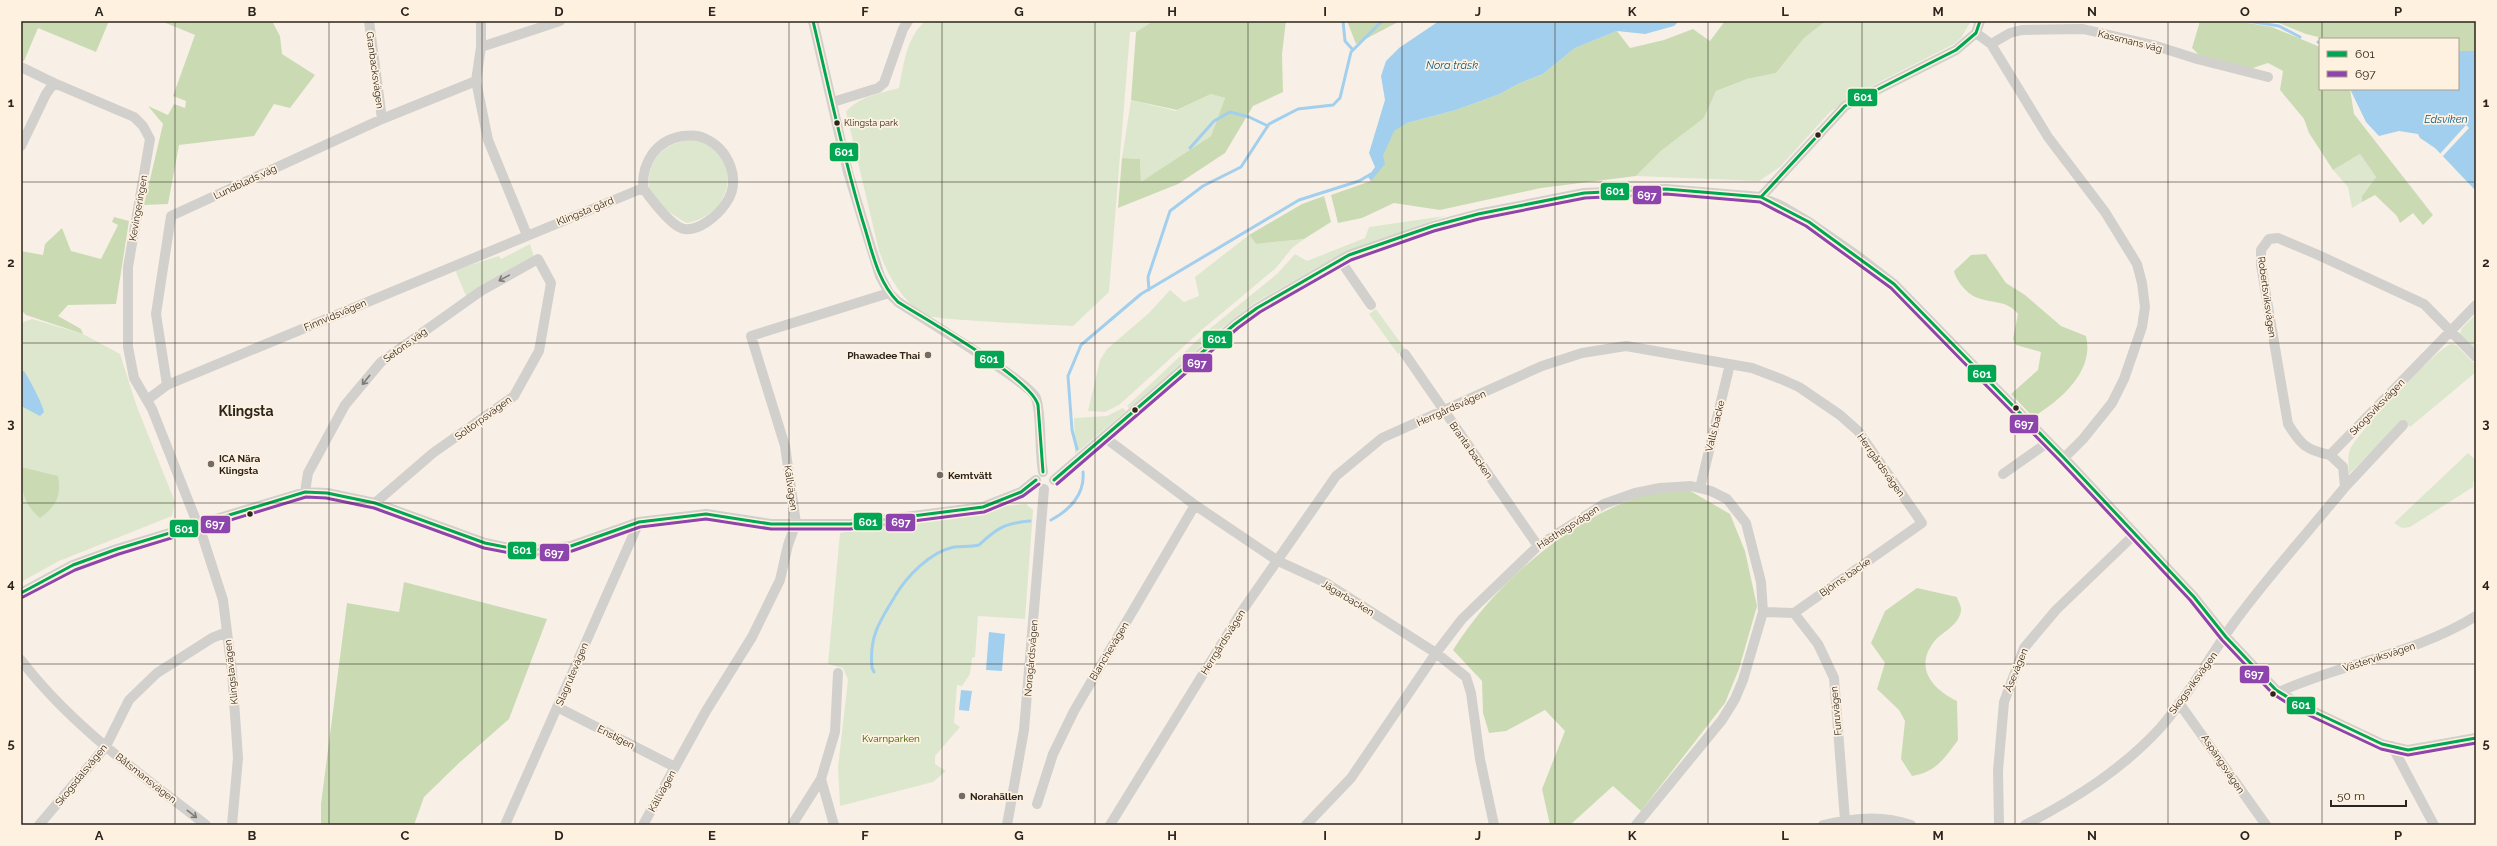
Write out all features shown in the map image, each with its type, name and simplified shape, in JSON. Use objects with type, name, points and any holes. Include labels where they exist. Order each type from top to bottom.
[{"type":"street","name":"Granbacksvägen","points":[[369,21],[382,119]]},
{"type":"street","points":[[481,21],[481,47],[476,81],[488,140],[527,235]]},
{"type":"street","points":[[481,47],[560,21]]},
{"type":"street","points":[[813,21],[850,179],[880,276],[889,293],[898,302],[1003,370],[1033,393],[1038,409],[1040,452],[1043,472]]},
{"type":"street","points":[[833,102],[878,88],[884,83],[903,29],[908,21]]},
{"type":"street","points":[[1761,197],[1845,106],[1956,50],[1976,33],[1980,21]]},
{"type":"street","name":"Kassmans väg","points":[[1991,44],[2010,33],[2022,30],[2083,29],[2153,45],[2197,59],[2268,77]]},
{"type":"street","points":[[1976,33],[1991,44],[2048,138],[2105,212],[2137,264],[2142,283],[2145,307],[2142,326],[2124,379],[2112,403],[2083,439],[2064,458]]},
{"type":"street","name":"Kevingeringen","points":[[21,67],[54,84],[134,116],[144,126],[150,139],[128,267],[128,347],[134,378],[147,400],[197,523]]},
{"type":"street","name":"Lundblads väg","points":[[166,385],[156,314],[171,216],[382,119],[476,81]]},
{"type":"street","points":[[21,146],[46,94],[54,84]]},
{"type":"street","points":[[695,135],[703,137],[722,150],[732,170],[734,185],[732,194],[723,208],[701,226],[691,229],[680,228],[654,202],[643,188],[645,168],[650,157],[664,142],[675,137],[695,135]]},
{"type":"street","name":"Klingsta gård","points":[[527,235],[643,188]]},
{"type":"street","points":[[1036,480],[1039,487],[1044,490],[1052,486],[1054,480],[1235,324],[1257,308],[1340,260],[1385,242],[1440,224],[1513,206],[1584,193],[1666,189],[1761,197],[1782,206],[1809,222],[1856,254],[1894,284],[2064,458],[2134,535],[2194,597],[2253,668],[2279,692],[2347,728],[2382,744],[2408,750],[2476,738]]},
{"type":"street","name":"Finnvidsvägen","points":[[147,400],[166,385],[527,235]]},
{"type":"street","name":"Robertsviksvägen","points":[[2330,455],[2311,452],[2297,438],[2288,424],[2261,265],[2261,250],[2269,239],[2278,238],[2310,251],[2424,304],[2476,357]]},
{"type":"street","name":"Setons väg","points":[[305,492],[308,473],[345,405],[381,362],[481,291],[538,259]]},
{"type":"street","name":"Soltorpsvägen","points":[[375,503],[433,453],[514,396],[539,351],[551,283],[538,259]]},
{"type":"street","points":[[1340,260],[1371,305]]},
{"type":"street","name":"Källvägen","points":[[643,825],[706,711],[752,637],[780,580],[788,544],[796,523],[785,446],[751,336],[889,293]]},
{"type":"street","name":"Skogsviksvägen","points":[[2330,455],[2476,305]]},
{"type":"street","name":"Herrgårdsvägen","points":[[1110,825],[1240,614],[1278,561],[1328,486],[1347,465],[1382,438],[1542,366],[1582,353],[1626,346],[1752,368],[1799,387],[1840,415],[1858,432],[1922,523]]},
{"type":"street","name":"Branta backen","points":[[1405,354],[1538,546]]},
{"type":"street","name":"Valls backe","points":[[1700,488],[1730,364]]},
{"type":"street","name":"Skogsviksvägen","points":[[2025,825],[2060,807],[2108,775],[2161,726],[2226,637],[2235,621],[2345,487],[2403,424]]},
{"type":"street","name":"Jägarbacken","points":[[1104,437],[1195,505],[1278,561],[1310,578],[1326,583],[1436,653],[1466,677],[1471,693],[1480,759],[1494,825]]},
{"type":"street","points":[[2004,474],[2048,443]]},
{"type":"street","points":[[2330,455],[2343,467],[2345,487]]},
{"type":"street","points":[[21,593],[73,565],[197,523],[305,492],[328,493],[375,503],[485,543],[525,551],[571,546],[639,522],[706,514],[771,524],[850,524],[983,507],[1021,492],[1036,480],[1037,476],[1043,472],[1051,474],[1054,480]]},
{"type":"street","name":"Hästhagsvägen","points":[[1306,825],[1351,778],[1436,653],[1462,619],[1538,546],[1604,504],[1635,493],[1660,488],[1691,486],[1727,499],[1746,523],[1761,582],[1763,612],[1743,680],[1735,699],[1722,720],[1636,825]]},
{"type":"street","name":"Noragårdsvägen","points":[[1011,824],[1024,730],[1044,490]]},
{"type":"street","name":"Blanchevägen","points":[[1037,804],[1053,754],[1074,711],[1195,505]]},
{"type":"street","name":"Slagrutevägen","points":[[504,825],[639,522]]},
{"type":"street","name":"Klingstavägen","points":[[197,523],[223,600],[227,632],[238,758],[232,825]]},
{"type":"street","name":"Björns backe","points":[[1794,613],[1922,523]]},
{"type":"street","name":"Åsevägen","points":[[1999,825],[1998,771],[2004,702],[2024,648],[2056,610],[2134,535]]},
{"type":"street","points":[[1763,612],[1794,613]]},
{"type":"street","name":"Furuvägen","points":[[1794,613],[1818,644],[1834,678],[1845,820]]},
{"type":"street","name":"Västerviksvägen","points":[[2279,692],[2303,681],[2447,633],[2476,616]]},
{"type":"street","name":"Skogsdalsvägen","points":[[39,825],[106,746],[129,700],[158,673],[212,638],[227,632]]},
{"type":"street","name":"Båtsmansvägen","points":[[21,660],[56,699],[106,746],[206,825]]},
{"type":"street","points":[[792,825],[821,779],[835,732],[838,673]]},
{"type":"street","name":"Aspängsvägen","points":[[2179,703],[2266,825]]},
{"type":"street","name":"Enstigen","points":[[557,707],[675,767]]},
{"type":"street","points":[[2392,746],[2434,825]]},
{"type":"street","points":[[821,779],[834,825]]},
{"type":"street","points":[[1823,825],[1845,820],[1866,818],[1897,820],[1911,825]]},
{"type":"green space","points":[[21,21],[109,21],[96,52],[38,28],[24,61],[21,61]]},
{"type":"green space","points":[[161,21],[272,21],[280,36],[282,54],[315,75],[290,108],[274,104],[254,136],[179,145],[168,204],[144,205],[163,124],[148,106],[168,115],[174,104],[185,108],[186,101],[173,96],[195,35]]},
{"type":"green space","points":[[925,21],[1153,21],[1136,32],[1130,32],[1109,292],[1073,326],[948,319],[924,315],[909,302],[891,278],[879,251],[846,112],[863,99],[899,88],[904,61],[910,44],[919,28]]},
{"type":"green space","points":[[1153,21],[1286,21],[1282,54],[1283,92],[1253,106],[1225,153],[1178,184],[1118,208],[1122,158],[1140,159],[1141,182],[1211,136],[1225,98],[1211,94],[1177,110],[1131,100],[1136,32]]},
{"type":"green space","points":[[1347,21],[1400,21],[1356,44]]},
{"type":"green space","points":[[1725,21],[1826,21],[1804,38],[1776,73],[1747,79],[1716,91],[1704,118],[1662,150],[1636,176],[1541,188],[1440,210],[1394,203],[1362,218],[1338,223],[1331,195],[1371,181],[1394,130],[1407,123],[1456,110],[1500,94],[1518,84],[1543,74],[1575,48],[1617,31],[1630,48],[1664,40],[1693,29],[1710,41]]},
{"type":"green space","points":[[1826,21],[1971,21],[1961,38],[1954,44],[1858,93],[1830,112],[1780,167],[1759,181],[1636,176],[1662,150],[1704,118],[1716,91],[1747,79],[1776,73],[1804,38]]},
{"type":"green space","points":[[2200,21],[2236,21],[2272,27],[2319,47],[2319,90],[2350,90],[2354,114],[2433,215],[2423,225],[2413,213],[2400,223],[2397,216],[2375,195],[2362,202],[2362,196],[2376,177],[2360,154],[2333,170],[2309,133],[2304,119],[2280,90],[2283,71],[2268,63],[2250,69],[2200,56],[2192,48]]},
{"type":"green space","points":[[2274,21],[2476,21],[2476,51],[2459,51],[2459,38],[2322,38],[2306,34]]},
{"type":"green space","points":[[1211,94],[1225,98],[1211,136],[1141,183],[1140,159],[1122,158],[1131,100],[1176,111]]},
{"type":"green space","points":[[692,140],[700,141],[713,147],[722,158],[727,169],[728,181],[725,193],[711,212],[700,219],[687,223],[676,217],[661,205],[649,188],[648,181],[653,164],[660,153],[671,145]]},
{"type":"green space","points":[[2360,154],[2376,177],[2362,196],[2362,202],[2352,208],[2348,187],[2333,170]]},
{"type":"green space","points":[[1324,196],[1331,222],[1304,239],[1256,244],[1249,235],[1302,204]]},
{"type":"green space","points":[[1445,216],[1345,252],[1254,303],[1220,329],[1130,409],[1127,406],[1207,331],[1278,273],[1295,254],[1307,261],[1365,238],[1369,227]]},
{"type":"green space","points":[[114,217],[129,221],[116,304],[68,305],[58,316],[81,329],[83,334],[26,315],[21,310],[21,251],[43,255],[45,244],[62,228],[71,251],[101,259],[118,225],[112,222]]},
{"type":"green space","points":[[1249,235],[1256,244],[1304,239],[1292,248],[1276,268],[1204,328],[1119,405],[1105,412],[1088,411],[1100,360],[1107,349],[1149,313],[1170,290],[1184,302],[1199,296],[1195,277]]},
{"type":"green space","points":[[530,244],[534,257],[467,298],[455,270],[499,256],[501,259]]},
{"type":"green space","points":[[1986,254],[2006,283],[2025,295],[2061,326],[2086,336],[2087,349],[2085,361],[2073,384],[2054,403],[2033,417],[2011,394],[2038,370],[2041,352],[2016,345],[2013,339],[2018,314],[2014,310],[2005,304],[1984,300],[1970,294],[1955,275],[1954,271],[1971,255]]},
{"type":"green space","points":[[1376,309],[1405,349],[1398,354],[1369,314]]},
{"type":"green space","points":[[2476,314],[2476,352],[2460,334],[2462,328]]},
{"type":"green space","points":[[32,319],[83,334],[120,354],[137,407],[175,502],[172,516],[59,561],[21,582],[21,323]]},
{"type":"green space","points":[[2451,344],[2456,345],[2476,365],[2476,372],[2410,427],[2402,421],[2349,474],[2349,452],[2355,441],[2398,392],[2430,360]]},
{"type":"green space","points":[[1123,408],[1126,411],[1075,454],[1074,418],[1107,416]]},
{"type":"green space","points":[[2468,453],[2476,460],[2476,480],[2473,482],[2473,487],[2410,527],[2402,528],[2394,523]]},
{"type":"green space","points":[[21,467],[58,476],[59,489],[54,505],[40,518],[34,513],[24,496]]},
{"type":"green space","points":[[1663,489],[1687,489],[1730,514],[1745,551],[1757,606],[1739,669],[1725,703],[1641,811],[1613,786],[1570,825],[1550,825],[1542,789],[1565,731],[1545,710],[1506,731],[1489,733],[1483,713],[1482,681],[1453,650],[1487,604],[1507,583],[1528,563],[1575,528],[1599,514],[1647,492]]},
{"type":"green space","name":"Kvarnparken","points":[[1026,504],[1033,510],[1025,619],[978,616],[975,657],[972,658],[970,674],[962,686],[957,685],[954,723],[960,727],[935,756],[935,764],[946,771],[933,782],[840,806],[838,767],[848,680],[843,668],[828,664],[840,533],[935,513]]},
{"type":"green space","points":[[404,582],[547,619],[509,719],[459,763],[424,797],[414,825],[321,825],[321,804],[347,603],[399,612]]},
{"type":"green space","points":[[1917,588],[1957,597],[1961,608],[1959,617],[1953,625],[1933,643],[1926,661],[1926,670],[1934,685],[1957,701],[1958,740],[1939,764],[1927,771],[1912,776],[1901,759],[1905,721],[1899,710],[1877,689],[1885,663],[1871,643],[1885,611]]},
{"type":"water","name":"Nora träsk","points":[[1439,21],[1679,21],[1674,26],[1645,34],[1617,31],[1575,48],[1543,74],[1518,84],[1500,94],[1456,110],[1407,123],[1394,131],[1383,156],[1385,164],[1371,181],[1368,177],[1375,167],[1369,153],[1385,100],[1381,76],[1386,61],[1399,48]]},
{"type":"water","name":"Edsviken","points":[[2459,51],[2476,51],[2476,191],[2435,148],[2420,138],[2418,134],[2399,131],[2379,136],[2366,122],[2350,90],[2459,90]]},
{"type":"water","points":[[24,371],[36,392],[43,409],[44,412],[40,416],[21,406],[21,372]]},
{"type":"water","points":[[989,632],[1005,634],[1002,671],[986,670]]},
{"type":"water","points":[[961,690],[972,691],[969,711],[959,710]]},
{"type":"pier","points":[[2466,125],[2469,128],[2442,157],[2439,155]]},
{"type":"waterway","points":[[1343,21],[1345,41],[1353,50]]},
{"type":"waterway","points":[[1149,290],[1148,277],[1170,211],[1203,186],[1241,167],[1269,124],[1298,109],[1333,105],[1340,98],[1351,52],[1382,21]]},
{"type":"waterway","points":[[2247,21],[2279,26],[2300,37]]},
{"type":"waterway","points":[[1190,148],[1214,121],[1230,112],[1249,117],[1268,126]]},
{"type":"waterway","points":[[1077,449],[1072,430],[1068,376],[1081,345],[1141,294],[1299,200],[1359,181],[1371,174]]},
{"type":"waterway","points":[[1051,520],[1058,516],[1075,500],[1082,487],[1083,472]]},
{"type":"waterway","points":[[895,596],[913,573],[928,559],[936,554],[954,547],[979,545],[996,530],[1002,527],[1014,523],[1030,521]]},
{"type":"waterway","points":[[872,667],[872,647],[876,631],[894,598]]},
{"type":"waterway","points":[[872,668],[874,672]]},
{"type":"transit line","name":"601","points":[[813,21],[856,197],[872,254],[885,285],[898,302],[953,335],[998,365],[1017,380],[1031,394],[1038,405],[1043,472]]},
{"type":"transit line","name":"601","points":[[1761,197],[1845,106],[1956,50],[1976,33],[1980,21]]},
{"type":"transit line","name":"601","points":[[1054,480],[1235,324],[1257,308],[1349,255],[1433,226],[1478,214],[1584,193],[1666,189],[1761,197],[1809,222],[1894,284],[2064,458],[2194,597],[2226,637],[2276,690],[2302,706],[2382,744],[2408,750],[2476,738]]},
{"type":"transit line","name":"697","points":[[1057,484],[1238,328],[1260,312],[1351,260],[1434,231],[1479,219],[1585,198],[1666,194],[1760,202],[1806,226],[1891,288],[2060,461],[2190,600],[2222,640],[2273,694],[2300,711],[2381,749],[2408,755],[2476,743]]},
{"type":"transit line","name":"601","points":[[21,593],[73,565],[117,549],[305,492],[327,493],[375,503],[485,543],[525,551],[571,546],[639,522],[706,514],[771,524],[850,524],[983,507],[1021,492],[1036,480]]},
{"type":"transit line","name":"697","points":[[23,597],[75,570],[119,554],[306,497],[326,498],[374,508],[484,548],[525,556],[572,551],[640,527],[706,519],[771,529],[850,529],[984,512],[1023,496],[1039,484]]},
{"type":"place","name":"Klingsta park","points":[[837,123]]},
{"type":"place","name":"Phawadee Thai","points":[[928,355]]},
{"type":"place","name":"ICA Nära Klingsta","points":[[211,464]]},
{"type":"place","name":"Kemtvätt","points":[[940,475]]},
{"type":"place","name":"Norahällen","points":[[962,796]]},
{"type":"district","name":"Klingsta","points":[[246,411]]}]
